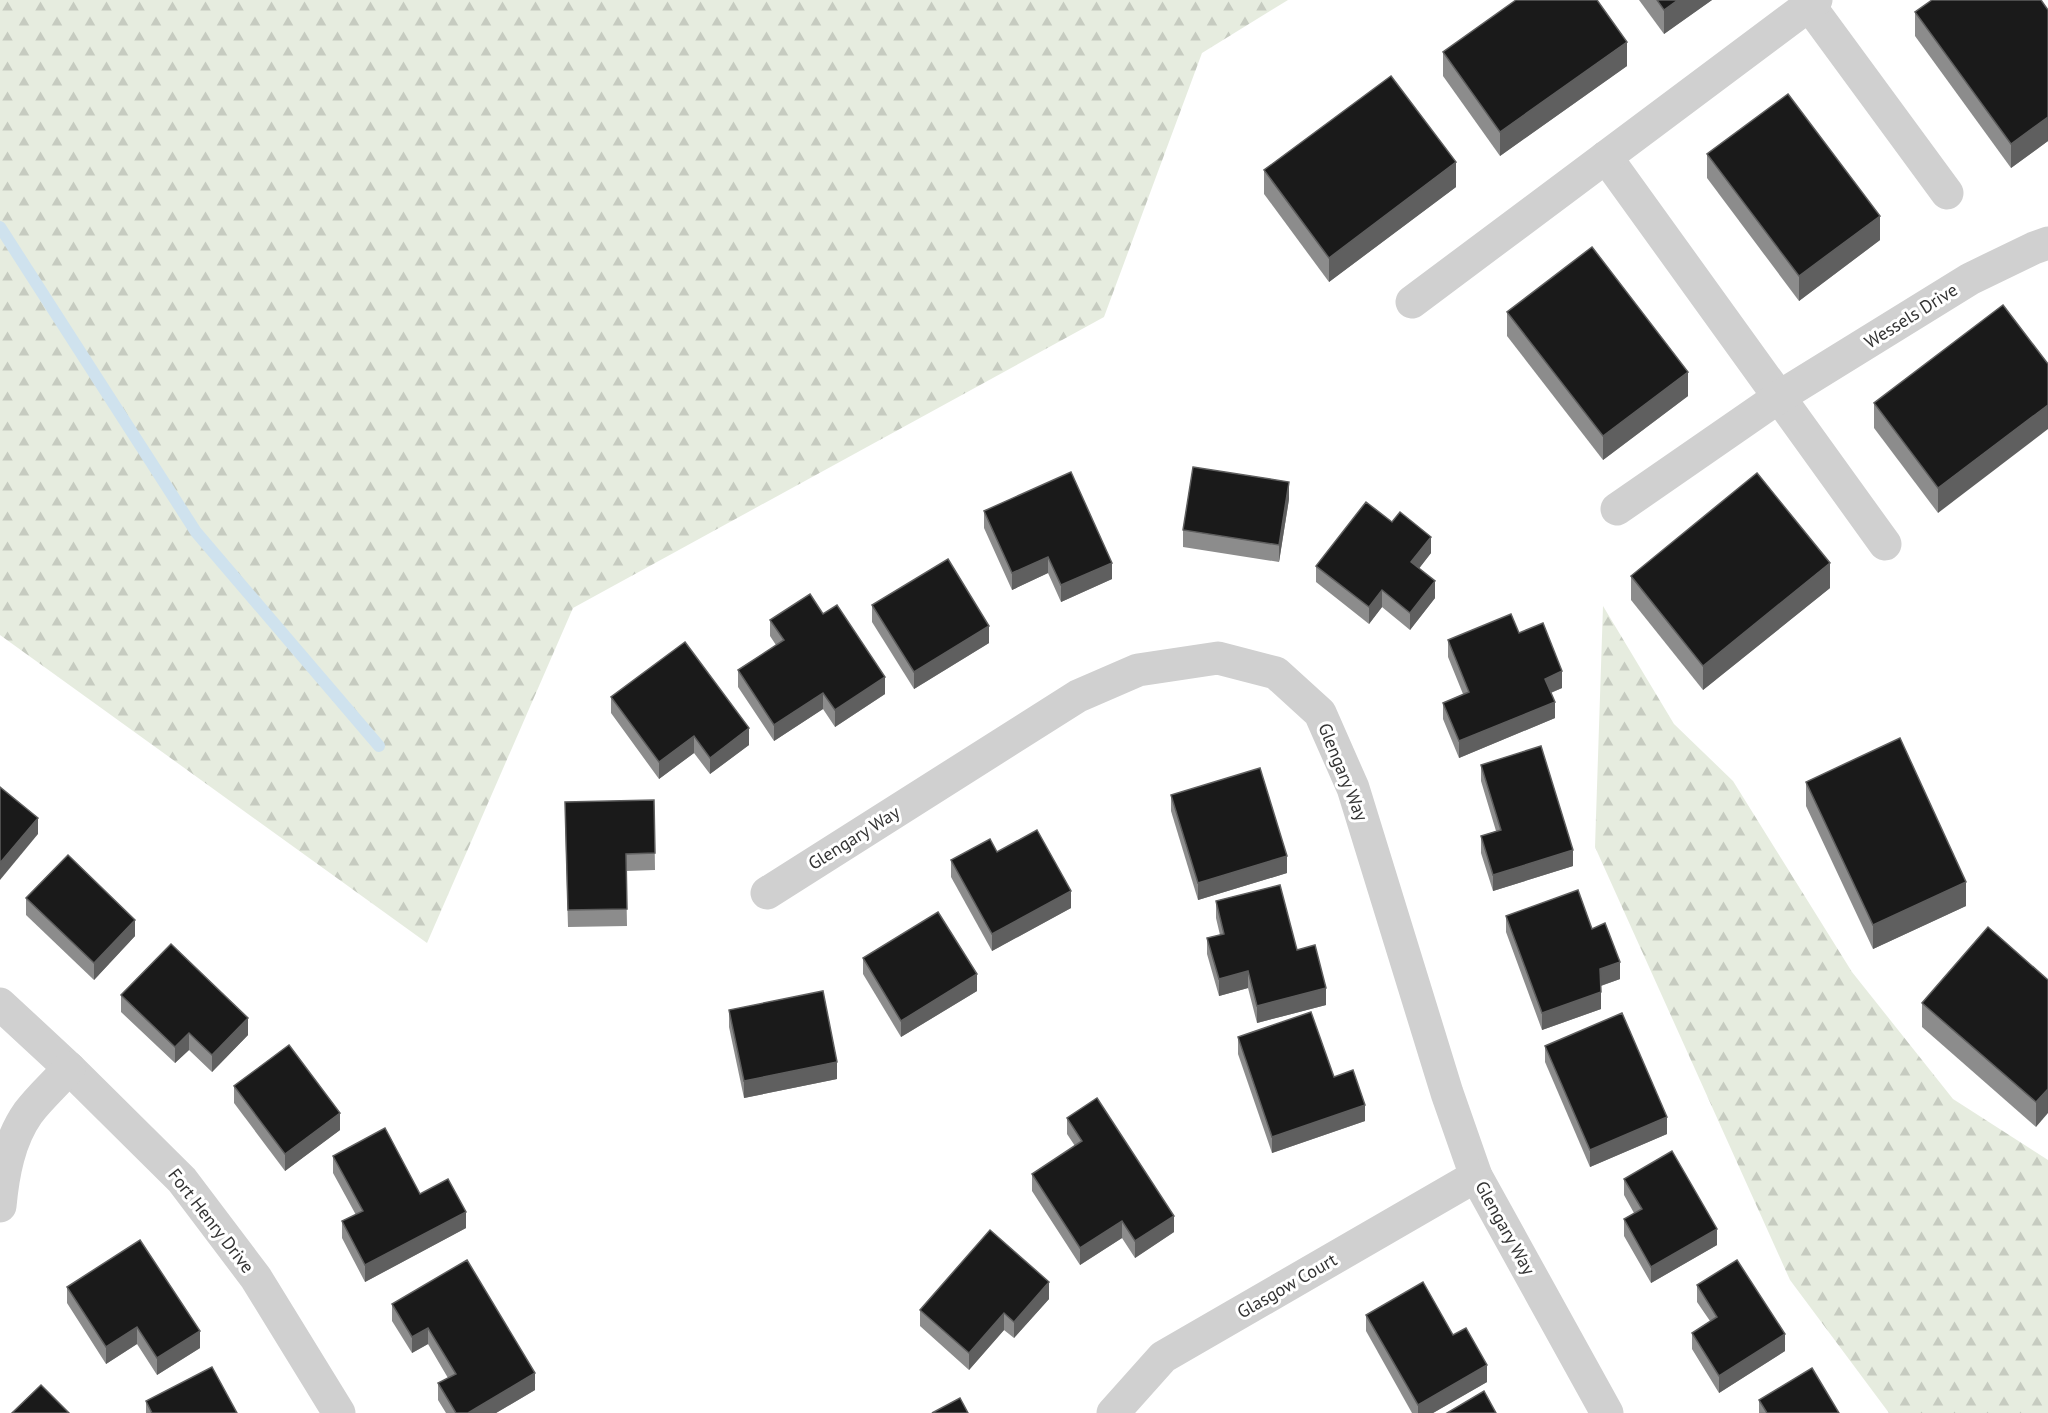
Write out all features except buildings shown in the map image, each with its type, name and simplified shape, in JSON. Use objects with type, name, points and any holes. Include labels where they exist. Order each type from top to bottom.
[{"type":"street","points":[[1413,302],[1813,3],[1947,192]]},
{"type":"street","points":[[1606,157],[1885,544]]},
{"type":"street","name":"Wessels Drive","points":[[1617,509],[1779,397],[1970,279],[2048,243]]},
{"type":"street","name":"Glengary Way","points":[[767,893],[1078,696],[1138,670],[1218,658],[1276,673],[1320,713],[1353,788],[1447,1093],[1476,1176],[1607,1413]]},
{"type":"street","name":"Fort Henry Drive","points":[[0,1004],[69,1068],[182,1180],[256,1278],[339,1413]]},
{"type":"street","points":[[0,1206],[2,1182],[11,1145],[28,1114],[69,1068]]},
{"type":"street","name":"Glasgow Court","points":[[1113,1413],[1163,1357],[1476,1176]]},
{"type":"green space","points":[[0,0],[1288,0],[1202,53],[1104,317],[573,608],[427,943],[0,635]]},
{"type":"green space","points":[[1603,606],[1674,724],[1733,781],[1852,972],[1953,1099],[2048,1160],[2048,1413],[1889,1413],[1790,1280],[1595,847]]},
{"type":"waterway","points":[[0,227],[196,532],[379,746]]}]
